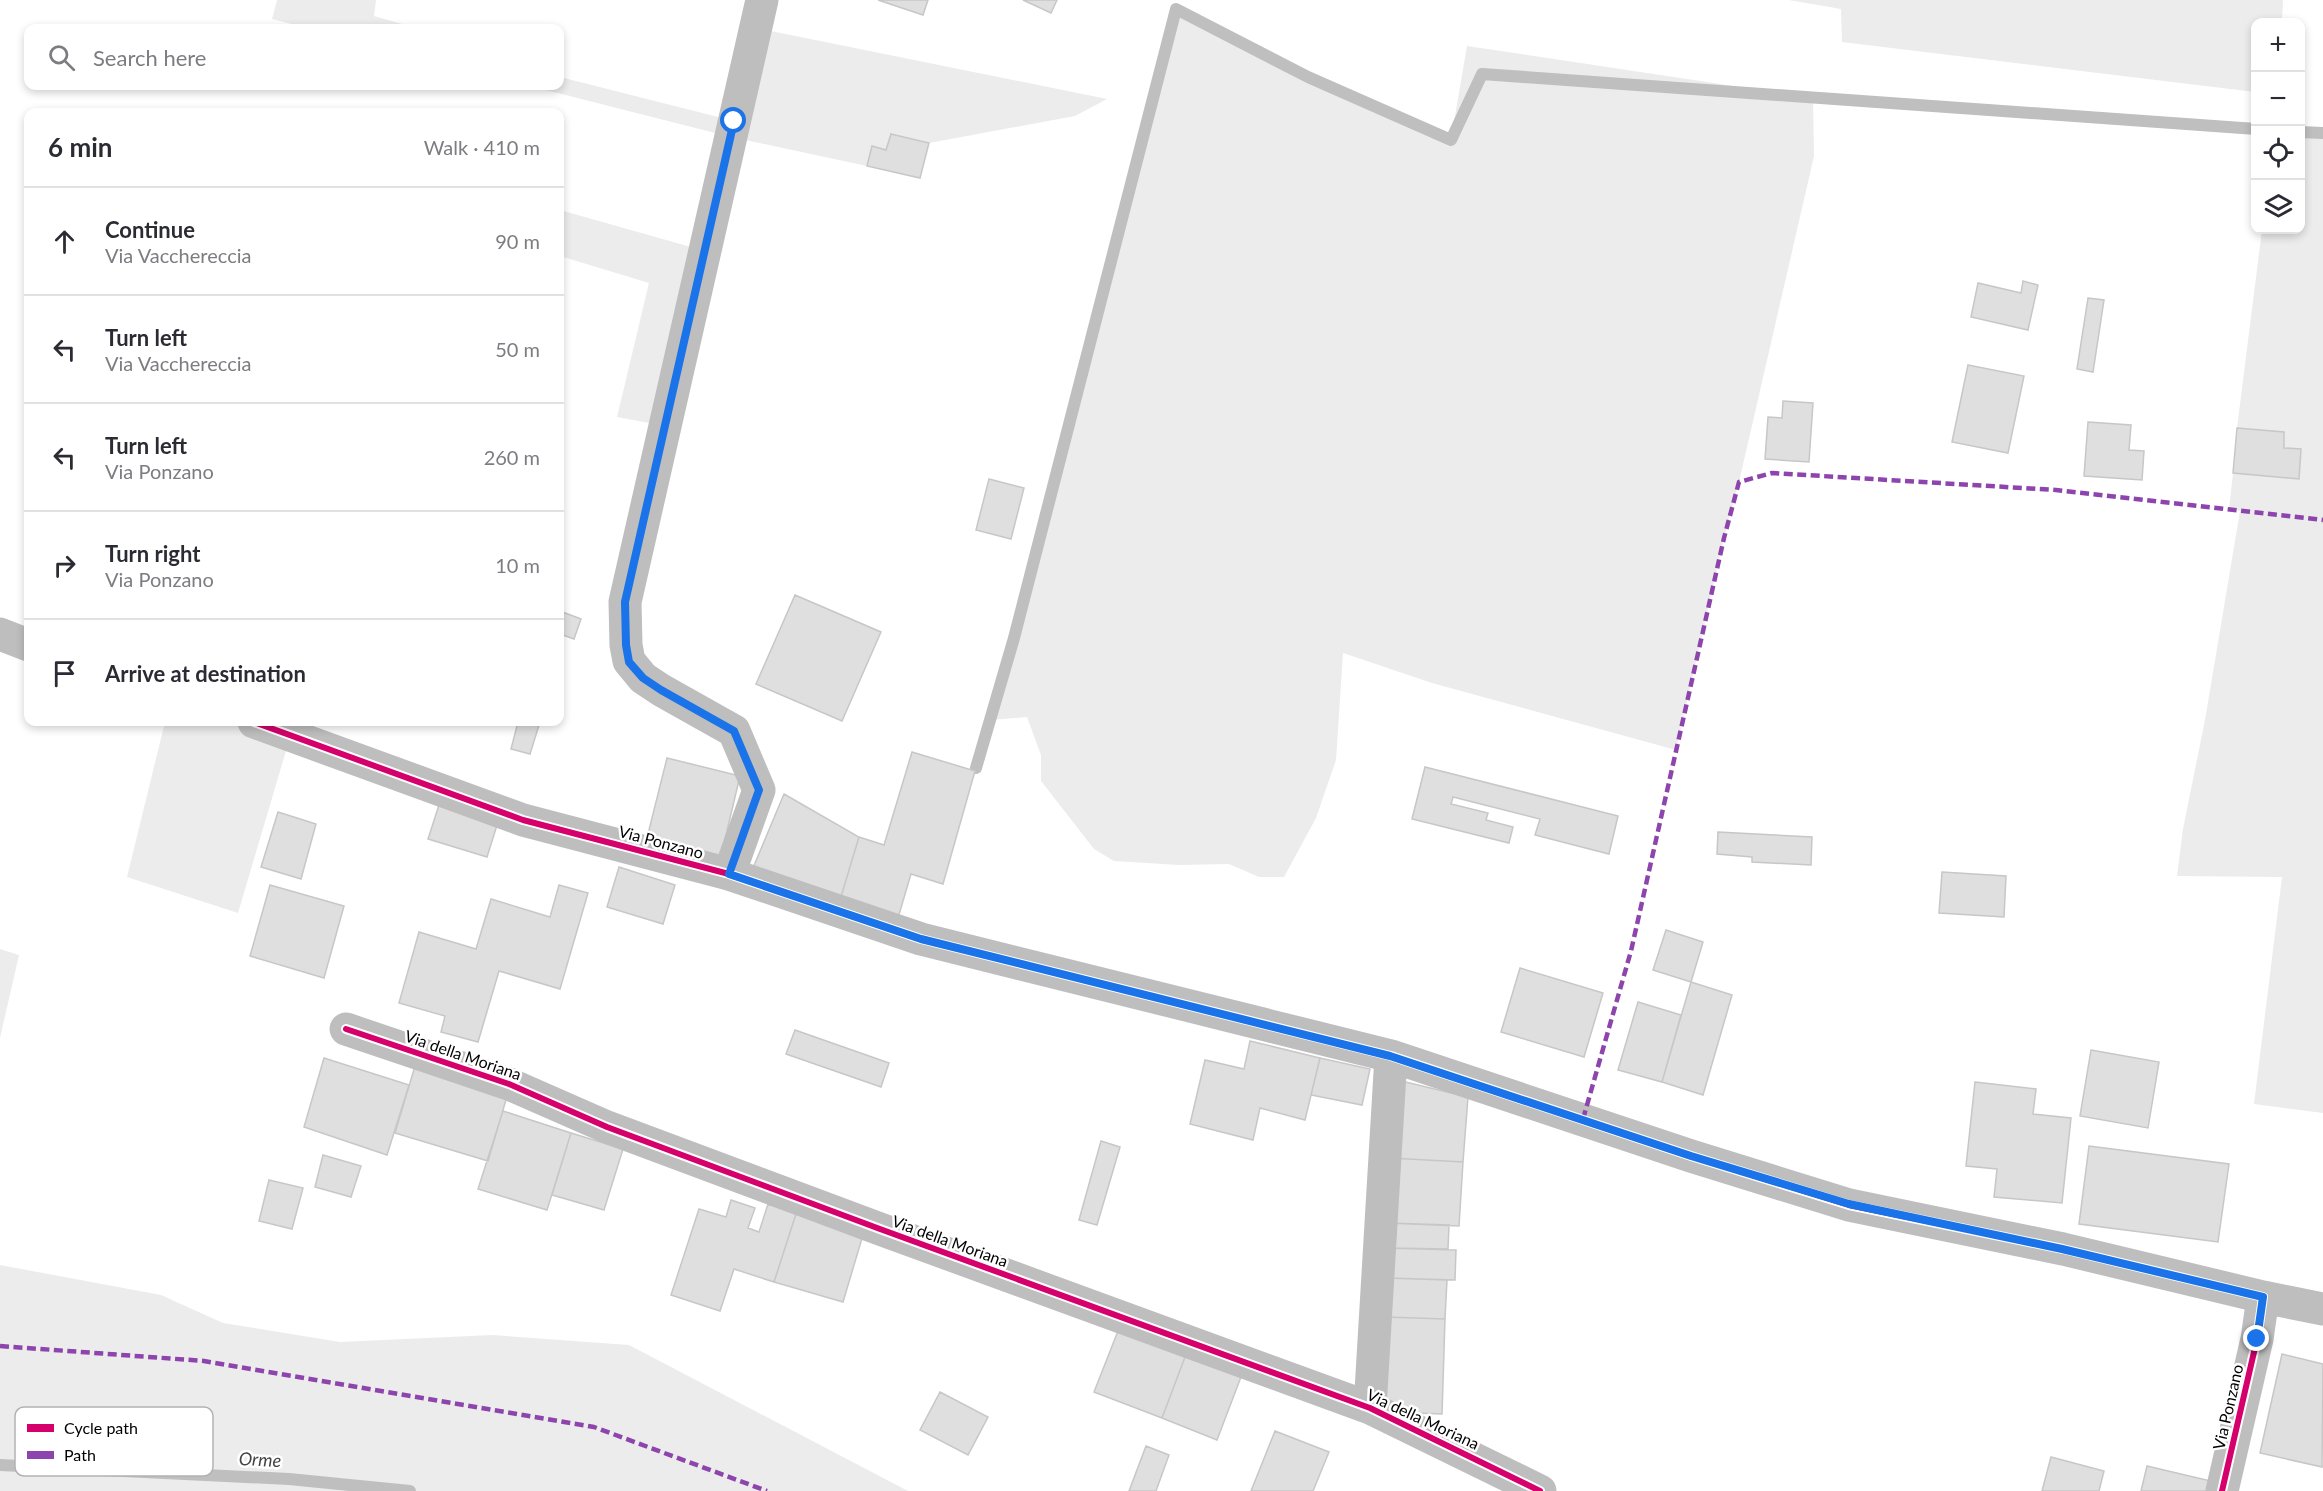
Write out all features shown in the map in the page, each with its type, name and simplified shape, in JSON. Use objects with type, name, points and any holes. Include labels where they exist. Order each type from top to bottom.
[{"type":"street","points":[[729,874],[759,790],[734,731],[661,690],[643,678],[629,662],[626,645],[625,602],[762,0]]},
{"type":"street","points":[[0,634],[24,643]]},
{"type":"street","name":"Via Ponzano","points":[[265,726],[523,820],[729,874],[921,939],[1390,1056],[1691,1156],[1849,1204],[2062,1249],[2263,1297],[2257,1339],[2223,1491]]},
{"type":"street","name":"Via della Moriana","points":[[346,1029],[509,1084],[607,1127],[1370,1408],[1540,1491]]},
{"type":"street","name":"Via della Moriana","points":[[1370,1408],[1390,1056]]},
{"type":"street","points":[[2263,1297],[2323,1310]]},
{"type":"shaded area","points":[[277,0],[376,0],[374,16],[402,24],[291,24],[272,19]]},
{"type":"shaded area","points":[[1789,0],[2283,0],[2282,18],[2251,18],[2251,92],[1842,42],[1841,9]]},
{"type":"shaded area","points":[[1176,9],[1308,77],[1451,139],[1467,46],[1813,98],[1814,156],[1676,750],[1432,683],[1343,653],[1336,760],[1316,818],[1284,877],[1259,877],[1229,864],[1179,865],[1114,861],[1094,849],[1041,781],[1041,755],[1027,717],[990,720],[1014,638]]},
{"type":"shaded area","points":[[756,28],[1107,99],[1075,116],[929,143],[891,134],[886,150],[872,146],[867,166],[731,137],[546,90],[564,90],[564,78],[734,121]]},
{"type":"shaded area","points":[[2305,132],[2323,133],[2323,1113],[2254,1104],[2282,877],[2177,876],[2183,829],[2205,720],[2240,511],[2229,509],[2233,473],[2299,478],[2301,449],[2284,448],[2284,432],[2237,428],[2261,234],[2305,234]]},
{"type":"shaded area","points":[[564,211],[705,251],[665,426],[617,417],[649,283],[564,257]]},
{"type":"shaded area","points":[[164,726],[266,726],[291,734],[238,913],[127,877]]},
{"type":"shaded area","points":[[0,949],[19,955],[0,1038]]},
{"type":"shaded area","points":[[0,1265],[161,1295],[223,1323],[340,1342],[492,1335],[629,1345],[908,1491],[0,1491]]},
{"type":"building","points":[[878,0],[928,0],[923,15]]},
{"type":"building","points":[[1023,0],[1057,0],[1051,13]]},
{"type":"building","points":[[891,134],[929,143],[920,178],[867,166],[872,146],[886,150]]},
{"type":"building","points":[[2023,281],[2038,285],[2028,330],[1971,317],[1978,283],[2021,293]]},
{"type":"building","points":[[2088,298],[2104,300],[2093,372],[2077,369]]},
{"type":"building","points":[[1968,365],[2024,376],[2008,453],[1952,442]]},
{"type":"building","points":[[1783,401],[1813,403],[1809,462],[1765,459],[1768,417],[1782,418]]},
{"type":"building","points":[[2088,422],[2131,425],[2129,450],[2144,451],[2142,480],[2084,476]]},
{"type":"building","points":[[2237,428],[2284,432],[2284,448],[2301,449],[2299,479],[2233,473]]},
{"type":"building","points":[[989,479],[1024,488],[1011,539],[976,530]]},
{"type":"building","points":[[795,595],[881,632],[842,721],[756,684]]},
{"type":"building","points":[[564,613],[581,619],[574,639],[564,635]]},
{"type":"building","points":[[517,726],[539,726],[530,754],[511,749]]},
{"type":"building","points":[[912,752],[975,771],[943,884],[911,874],[895,928],[837,910],[859,837],[884,845]]},
{"type":"building","points":[[667,758],[740,776],[721,856],[647,838]]},
{"type":"building","points":[[1425,767],[1618,816],[1609,854],[1535,835],[1540,819],[1453,797],[1451,804],[1488,813],[1486,820],[1513,827],[1509,843],[1412,819]]},
{"type":"building","points":[[784,794],[859,837],[837,910],[753,868]]},
{"type":"building","points":[[439,805],[498,822],[487,857],[428,839]]},
{"type":"building","points":[[278,812],[316,824],[301,879],[261,867]]},
{"type":"building","points":[[1718,832],[1812,837],[1811,865],[1752,862],[1752,857],[1717,854]]},
{"type":"building","points":[[619,867],[675,885],[663,924],[607,907]]},
{"type":"building","points":[[1942,872],[2006,876],[2004,917],[1939,913]]},
{"type":"building","points":[[270,885],[344,906],[324,978],[250,956]]},
{"type":"building","points":[[559,885],[588,893],[560,989],[499,971],[478,1042],[441,1032],[445,1016],[399,1003],[419,932],[476,949],[491,899],[550,917]]},
{"type":"building","points":[[1666,930],[1703,942],[1691,982],[1653,970]]},
{"type":"building","points":[[1520,968],[1603,993],[1584,1057],[1501,1032]]},
{"type":"building","points":[[1691,982],[1732,995],[1703,1095],[1662,1082]]},
{"type":"building","points":[[1638,1002],[1681,1015],[1662,1082],[1618,1070]]},
{"type":"building","points":[[795,1030],[889,1063],[881,1087],[786,1054]]},
{"type":"building","points":[[1250,1041],[1320,1058],[1305,1120],[1260,1108],[1253,1140],[1190,1124],[1205,1060],[1244,1069]]},
{"type":"building","points":[[2091,1050],[2159,1062],[2148,1128],[2080,1116]]},
{"type":"building","points":[[324,1058],[409,1085],[387,1155],[304,1127]]},
{"type":"building","points":[[1320,1058],[1370,1069],[1362,1105],[1311,1095]]},
{"type":"building","points":[[415,1066],[508,1093],[488,1161],[395,1133]]},
{"type":"building","points":[[1389,1078],[1468,1097],[1463,1162],[1390,1158]]},
{"type":"building","points":[[1975,1082],[2036,1089],[2033,1114],[2071,1118],[2062,1203],[1994,1197],[1997,1169],[1966,1166]]},
{"type":"building","points":[[503,1111],[571,1133],[547,1210],[478,1189]]},
{"type":"building","points":[[571,1133],[623,1149],[604,1210],[552,1195]]},
{"type":"building","points":[[1101,1141],[1120,1147],[1097,1225],[1079,1220]]},
{"type":"building","points":[[2089,1146],[2229,1164],[2218,1242],[2079,1224]]},
{"type":"building","points":[[323,1155],[361,1166],[351,1197],[315,1187]]},
{"type":"building","points":[[1390,1158],[1463,1162],[1459,1226],[1387,1223]]},
{"type":"building","points":[[269,1180],[303,1188],[292,1229],[259,1221]]},
{"type":"building","points":[[731,1200],[755,1208],[748,1228],[759,1232],[768,1204],[796,1214],[774,1282],[734,1269],[720,1311],[671,1295],[699,1209],[726,1217]]},
{"type":"building","points":[[796,1214],[863,1235],[843,1302],[774,1282]]},
{"type":"building","points":[[1387,1223],[1449,1225],[1448,1249],[1387,1248]]},
{"type":"building","points":[[1387,1248],[1456,1250],[1455,1280],[1386,1278]]},
{"type":"building","points":[[1386,1278],[1447,1280],[1445,1319],[1385,1317]]},
{"type":"building","points":[[1385,1317],[1445,1319],[1442,1414],[1383,1412]]},
{"type":"building","points":[[1118,1331],[1185,1357],[1162,1418],[1094,1392]]},
{"type":"building","points":[[2282,1354],[2323,1364],[2322,1467],[2260,1453]]},
{"type":"building","points":[[1185,1357],[1241,1377],[1217,1440],[1162,1418]]},
{"type":"building","points":[[940,1392],[988,1417],[968,1455],[920,1430]]},
{"type":"building","points":[[1275,1431],[1329,1452],[1313,1491],[1251,1491]]},
{"type":"building","points":[[1146,1446],[1169,1455],[1156,1491],[1129,1491]]},
{"type":"building","points":[[2051,1457],[2104,1471],[2099,1491],[2042,1491]]},
{"type":"building","points":[[2147,1466],[2215,1482],[2213,1491],[2141,1491]]},
{"type":"waterway","points":[[976,768],[1014,638],[1176,9],[1308,77],[1451,140],[1482,74],[2251,129]]},
{"type":"waterway","points":[[2305,132],[2323,133]]},
{"type":"waterway","name":"Orme","points":[[0,1465],[15,1466]]},
{"type":"waterway","name":"Orme","points":[[213,1475],[289,1479],[410,1491]]},
{"type":"marked path","points":[[1583,1119],[1631,951],[1724,538],[1739,482],[1772,473],[2056,490],[2323,520]]},
{"type":"marked path","points":[[0,1346],[204,1361],[594,1427],[767,1491]]},
{"type":"cycle path","points":[[265,726],[523,820],[729,874],[921,939],[1391,1056],[1691,1156],[1849,1205],[2063,1249],[2263,1297],[2257,1339],[2222,1491]]},
{"type":"cycle path","points":[[346,1029],[509,1084],[607,1127],[1370,1408],[1540,1491]]},
{"type":"route","points":[[734,121],[625,602],[626,645],[629,662],[643,678],[661,690],[734,731],[759,790],[729,874],[921,939],[1390,1056],[1691,1156],[1849,1204],[2062,1249],[2263,1297],[2257,1339]]}]
